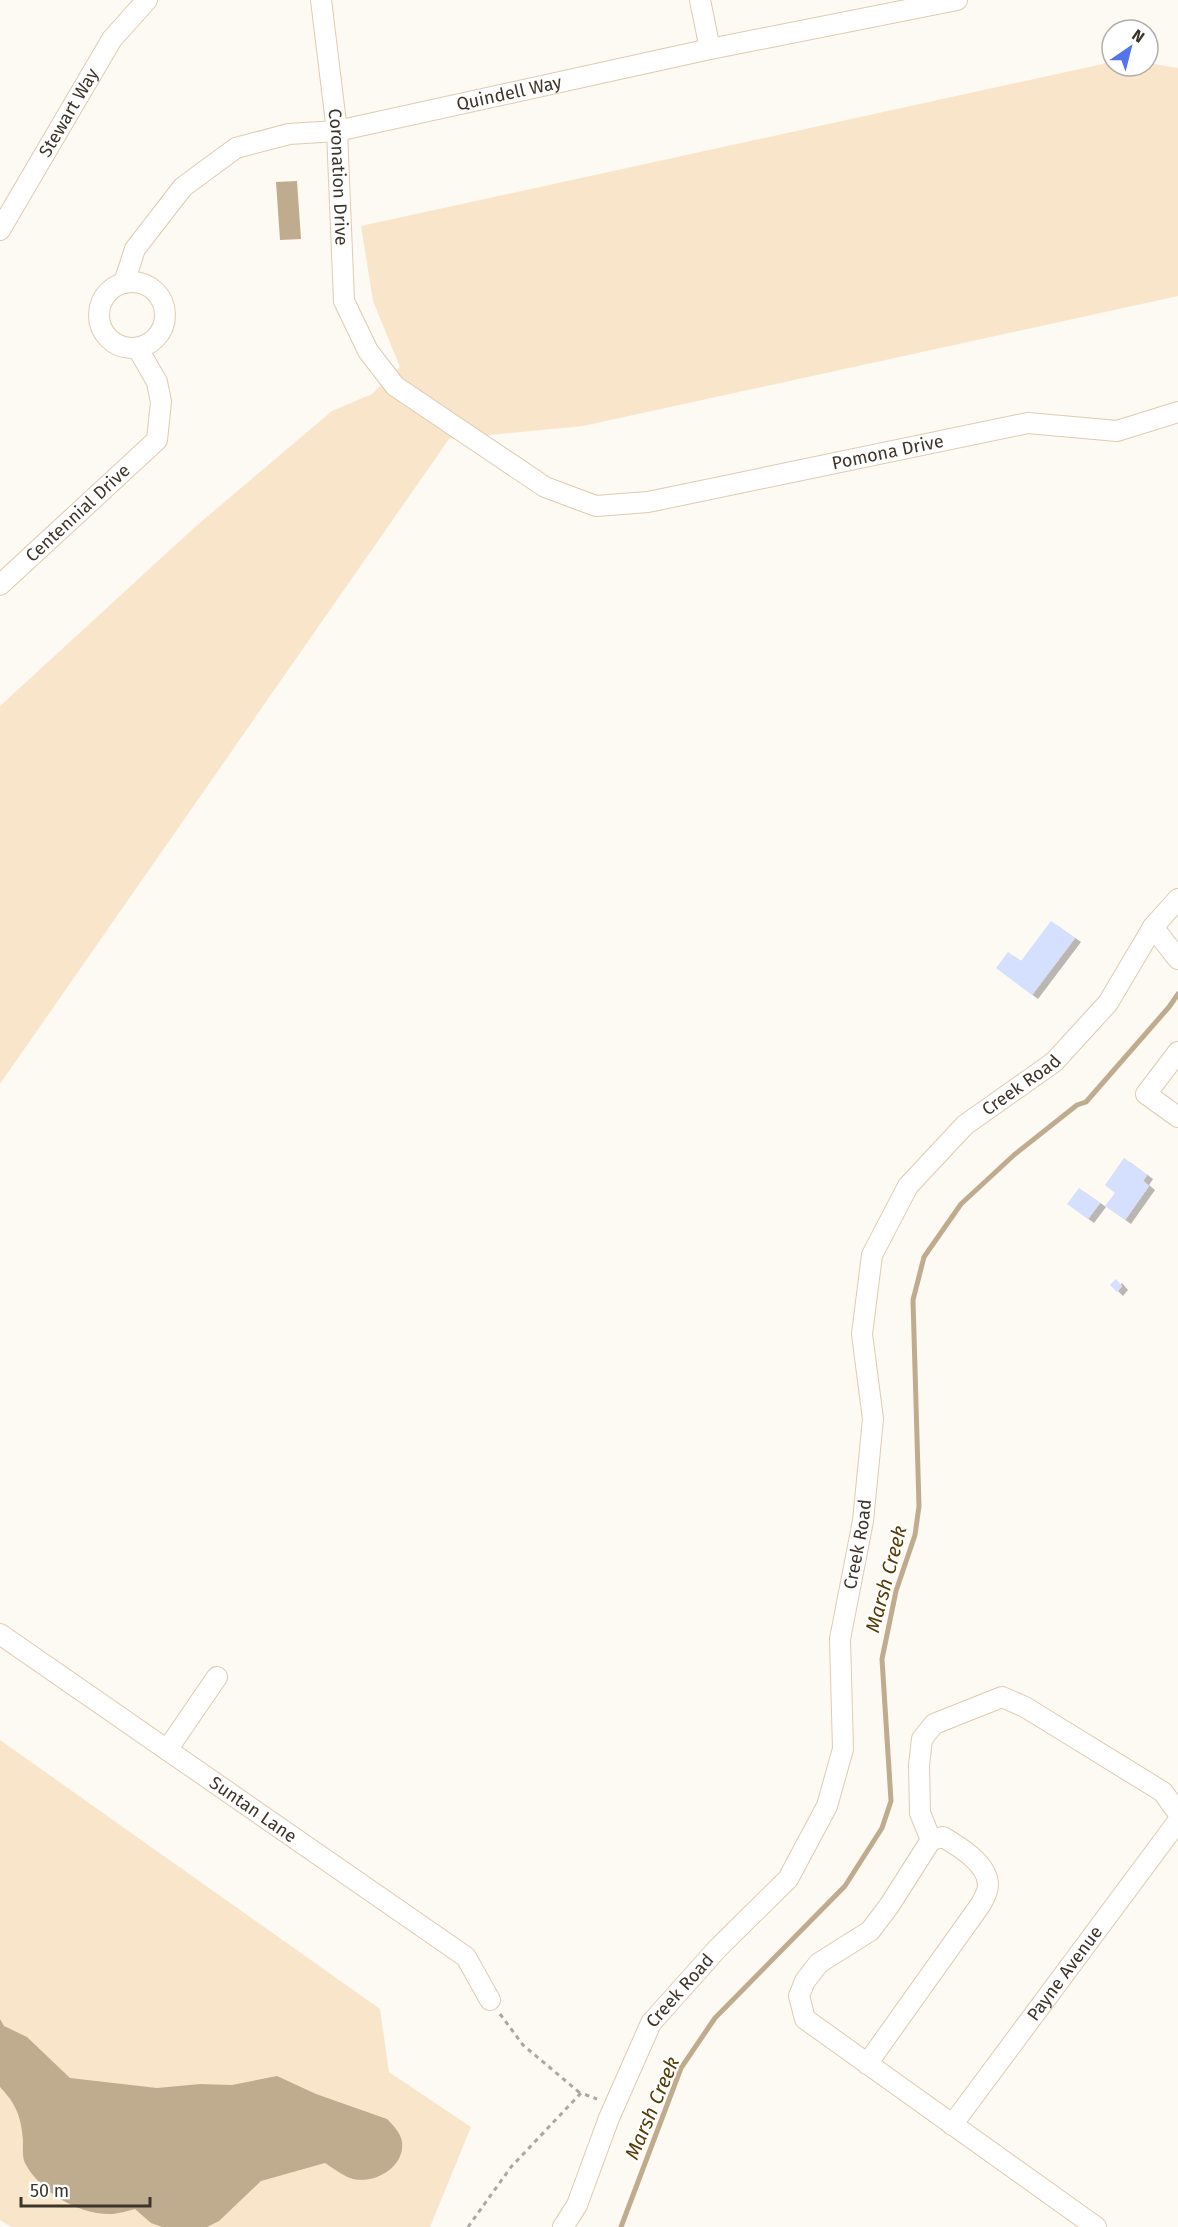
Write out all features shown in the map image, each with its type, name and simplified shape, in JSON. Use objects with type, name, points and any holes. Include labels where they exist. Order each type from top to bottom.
[{"type":"street","name":"Stewart Way","points":[[0,230],[112,39],[147,0]]},
{"type":"street","name":"Coronation Drive","points":[[321,0],[337,131],[344,301],[368,351],[395,386],[545,487],[596,506]]},
{"type":"street","points":[[700,0],[710,49]]},
{"type":"street","name":"Quindell Way","points":[[124,283],[135,249],[183,187],[236,148],[289,134],[337,131],[710,49],[957,0]]},
{"type":"street","points":[[137,282],[150,287],[159,296],[165,308],[166,320],[161,333],[152,343],[138,349],[127,349],[115,344],[105,335],[99,323],[99,310],[103,298],[112,288],[124,283],[137,282]]},
{"type":"street","name":"Centennial Drive","points":[[0,585],[157,440],[161,402],[157,382],[138,349]]},
{"type":"street","name":"Pomona Drive","points":[[596,506],[648,502],[1028,423],[1117,432],[1176,416]]},
{"type":"street","name":"Creek Road","points":[[563,2227],[577,2205],[614,2106],[651,2024],[718,1948],[788,1879],[827,1806],[843,1749],[840,1639],[863,1521],[873,1419],[862,1334],[872,1255],[908,1186],[965,1125],[1054,1062],[1107,1003],[1154,927],[1178,899]]},
{"type":"street","points":[[1154,927],[1178,959]]},
{"type":"street","points":[[1178,1052],[1146,1094],[1178,1117]]},
{"type":"street","name":"Suntan Lane","points":[[0,1634],[466,1957],[490,2000]]},
{"type":"street","points":[[167,1750],[217,1677]]},
{"type":"street","points":[[931,1840],[920,1813],[919,1766],[922,1739],[934,1724],[1002,1697],[1026,1707],[1163,1792],[1178,1813]]},
{"type":"street","name":"Payne Avenue","points":[[952,2125],[1178,1821]]},
{"type":"street","points":[[867,2064],[981,1904],[988,1889],[983,1868],[943,1837],[931,1840],[889,1906],[870,1931],[819,1962],[805,1981],[799,1996],[805,2019],[867,2064],[952,2125],[1096,2227]]},
{"type":"path","points":[[490,2000],[523,2045],[581,2093],[614,2106]]},
{"type":"path","points":[[468,2227],[511,2167],[581,2093]]},
{"type":"shaded area","points":[[1100,65],[1100,78],[1160,78],[1160,65],[1178,68],[1178,296],[583,426],[449,439],[0,1084],[0,706],[195,527],[332,411],[372,394],[400,367],[373,301],[361,226]]},
{"type":"shaded area","points":[[297,181],[301,239],[280,240],[276,182]]},
{"type":"shaded area","points":[[0,1740],[380,2009],[389,2072],[471,2127],[430,2227],[11,2227],[0,2220]]},
{"type":"shaded area","points":[[0,2019],[4,2026],[27,2037],[70,2078],[157,2088],[200,2084],[232,2085],[277,2076],[316,2094],[387,2119],[400,2135],[402,2151],[394,2166],[387,2172],[370,2179],[353,2179],[325,2163],[261,2181],[219,2221],[207,2227],[162,2227],[151,2223],[135,2209],[113,2214],[87,2211],[62,2200],[51,2192],[40,2183],[25,2163],[19,2117],[14,2105],[0,2087]]},
{"type":"building","points":[[1051,921],[1075,938],[1032,995],[996,968],[1008,952],[1021,961]]},
{"type":"building","points":[[1124,1158],[1147,1175],[1143,1181],[1149,1186],[1125,1220],[1105,1206],[1115,1193],[1105,1185]]},
{"type":"building","points":[[1079,1188],[1100,1203],[1088,1219],[1067,1204]]},
{"type":"building","points":[[1116,1279],[1122,1286],[1117,1292],[1110,1285]]},
{"type":"waterway","name":"Marsh Creek","points":[[621,2227],[681,2068],[715,2018],[845,1886],[882,1828],[891,1801],[882,1659],[896,1591],[915,1535],[919,1506],[913,1300],[924,1257],[961,1204],[1014,1155],[1077,1105],[1086,1102],[1178,994]]}]
